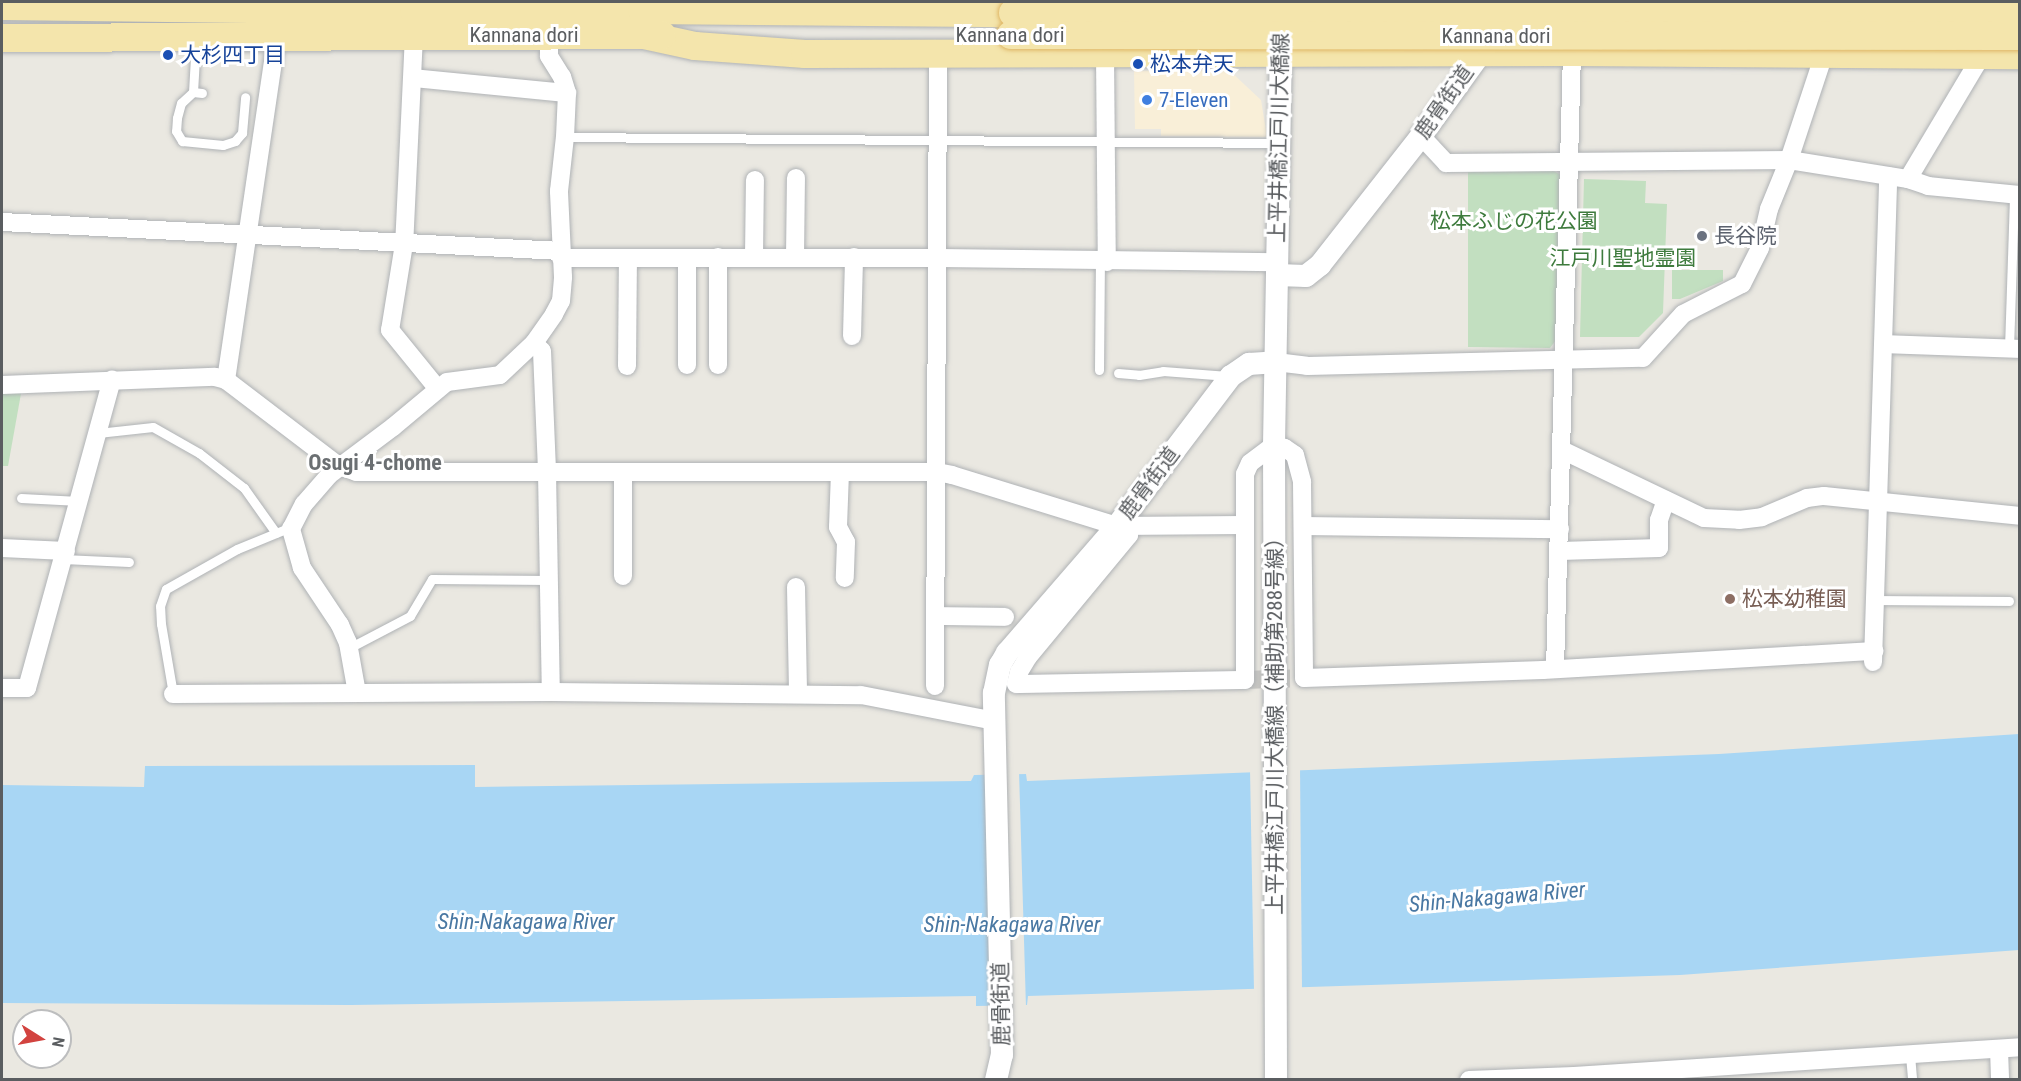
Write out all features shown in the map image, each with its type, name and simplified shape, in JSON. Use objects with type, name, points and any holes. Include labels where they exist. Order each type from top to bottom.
[{"type":"main road","points":[[643,22],[699,2]]},
{"type":"main road","name":"Kannana dori","points":[[2,6],[278,16],[414,16],[504,6],[643,22],[2019,36]]},
{"type":"main road","name":"Kannana dori","points":[[2,38],[196,37],[278,16]]},
{"type":"main road","name":"Kannana dori","points":[[414,16],[549,36],[643,22]]},
{"type":"main road","name":"Kannana dori","points":[[1012,24],[2019,16]]},
{"type":"main road","points":[[643,22],[695,46],[741,51],[938,54],[1572,52],[1822,56],[2019,55]]},
{"type":"street","name":"上平井橋江戸川大橋線","points":[[1277,268],[1282,2]]},
{"type":"street","name":"鹿骨街道","points":[[1277,268],[1306,276],[1312,273],[1421,136],[1479,53],[1527,2]]},
{"type":"street","points":[[2,222],[628,258],[939,258],[1103,261],[1277,268],[1276,362],[1307,366],[1643,358],[1683,314],[1742,284],[1760,248],[1769,209],[1790,160],[1822,56],[1845,2]]},
{"type":"street","points":[[226,380],[268,99],[278,16]]},
{"type":"street","points":[[414,16],[404,244],[390,330],[438,389]]},
{"type":"street","points":[[357,693],[349,648],[340,625],[302,568],[291,529],[304,504],[339,466],[447,382],[501,375],[534,343],[561,301],[559,191],[566,137],[567,93],[562,77],[549,56],[549,36]]},
{"type":"street","points":[[1555,669],[1572,52]]},
{"type":"street","points":[[1103,261],[1106,143],[1105,53]]},
{"type":"street","points":[[936,686],[938,54]]},
{"type":"street","points":[[1908,179],[1982,55]]},
{"type":"street","points":[[413,78],[567,93]]},
{"type":"street","points":[[1421,136],[1446,164],[1790,160],[1908,179],[1928,186],[2017,194]]},
{"type":"street","points":[[1123,526],[1129,535],[1028,657],[1018,672],[1016,684],[1245,680],[1245,474],[1250,463],[1274,445],[1285,448],[1295,455],[1302,482],[1304,678],[1874,656],[1888,176]]},
{"type":"street","points":[[795,257],[796,178]]},
{"type":"street","points":[[754,180],[754,258]]},
{"type":"street","points":[[717,365],[718,257]]},
{"type":"street","points":[[852,336],[854,257]]},
{"type":"street","points":[[627,366],[628,258]]},
{"type":"street","points":[[687,258],[687,365]]},
{"type":"street","points":[[534,343],[542,351],[547,472],[551,692]]},
{"type":"street","points":[[1884,344],[2014,349]]},
{"type":"street","name":"鹿骨街道","points":[[996,1080],[1002,1055],[994,693],[997,674],[1006,653],[1123,526],[1231,376],[1249,364],[1276,362]]},
{"type":"street","name":"上平井橋江戸川大橋線（補助第288号線）","points":[[1276,362],[1274,445],[1276,1080]]},
{"type":"street","points":[[2,385],[215,377],[226,380],[339,466],[356,472],[937,472],[1123,526],[1244,525]]},
{"type":"street","points":[[2,688],[27,688],[112,380]]},
{"type":"street","points":[[1562,450],[1704,518],[1740,520],[1762,517],[1807,498],[1824,496],[2019,516]]},
{"type":"street","points":[[623,472],[623,576]]},
{"type":"street","points":[[840,472],[838,526],[846,543],[845,578]]},
{"type":"street","points":[[1560,551],[1659,548],[1659,520],[1666,501]]},
{"type":"street","points":[[1303,526],[1560,529]]},
{"type":"street","points":[[2,548],[64,555]]},
{"type":"street","points":[[796,587],[798,694]]},
{"type":"street","points":[[936,616],[1005,617]]},
{"type":"street","points":[[173,694],[551,692],[861,694],[995,729]]},
{"type":"street","points":[[1469,1080],[1782,1071],[1910,1055],[2019,1047]]},
{"type":"street","points":[[2000,1049],[2000,1080]]},
{"type":"lane","points":[[196,37],[198,92],[181,103],[176,131],[182,141],[223,146],[236,141],[242,133],[248,97],[268,99]]},
{"type":"lane","points":[[566,137],[1279,143]]},
{"type":"lane","points":[[2014,349],[2017,194]]},
{"type":"lane","points":[[1099,370],[1103,261]]},
{"type":"lane","points":[[1118,373],[1139,375],[1163,371],[1231,376]]},
{"type":"lane","points":[[98,433],[153,427],[199,453],[244,488],[276,533]]},
{"type":"lane","points":[[21,498],[79,501]]},
{"type":"lane","points":[[173,694],[161,624],[162,598],[166,589],[237,549],[293,526]]},
{"type":"lane","points":[[64,555],[129,562]]},
{"type":"lane","points":[[349,648],[410,616],[432,579],[549,580]]},
{"type":"lane","points":[[1875,600],[2009,601]]},
{"type":"lane","points":[[1910,1055],[1912,1080]]},
{"type":"shaded area","points":[[1229,70],[1261,100],[1267,137],[1161,136],[1161,129],[1135,129],[1134,71]]},
{"type":"green space","name":"松本ふじの花公園","points":[[1552,170],[1561,175],[1556,340],[1550,348],[1468,347],[1468,172]]},
{"type":"green space","name":"江戸川聖地霊園","points":[[1584,179],[1646,181],[1645,203],[1667,204],[1663,313],[1639,337],[1580,337]]},
{"type":"green space","points":[[1672,270],[1723,270],[1723,281],[1680,299],[1672,299]]},
{"type":"green space","points":[[22,388],[8,466],[2,466],[2,389]]},
{"type":"water","name":"Shin-Nakagawa River","points":[[2019,734],[2019,950],[1680,975],[1028,996],[1027,1005],[976,1006],[976,996],[350,1005],[2,1003],[2,785],[144,787],[145,766],[475,765],[475,787],[971,781],[974,775],[1026,774],[1027,781],[1719,754]]},
{"type":"pier","points":[[1300,767],[1302,990],[1254,991],[1250,769]]},
{"type":"pier","points":[[1019,771],[1026,1008],[993,1009],[987,772]]},
{"type":"tunnel","points":[[1245,680],[1304,678]]},
{"type":"place","name":"大杉四丁目","points":[[168,55]]},
{"type":"place","name":"松本弁天","points":[[1138,64]]},
{"type":"place","name":"7-Eleven","points":[[1147,100]]},
{"type":"place","name":"長谷院","points":[[1702,236]]},
{"type":"place","name":"松本幼稚園","points":[[1730,599]]},
{"type":"district","name":"Osugi 4-chome","points":[[375,463]]}]
